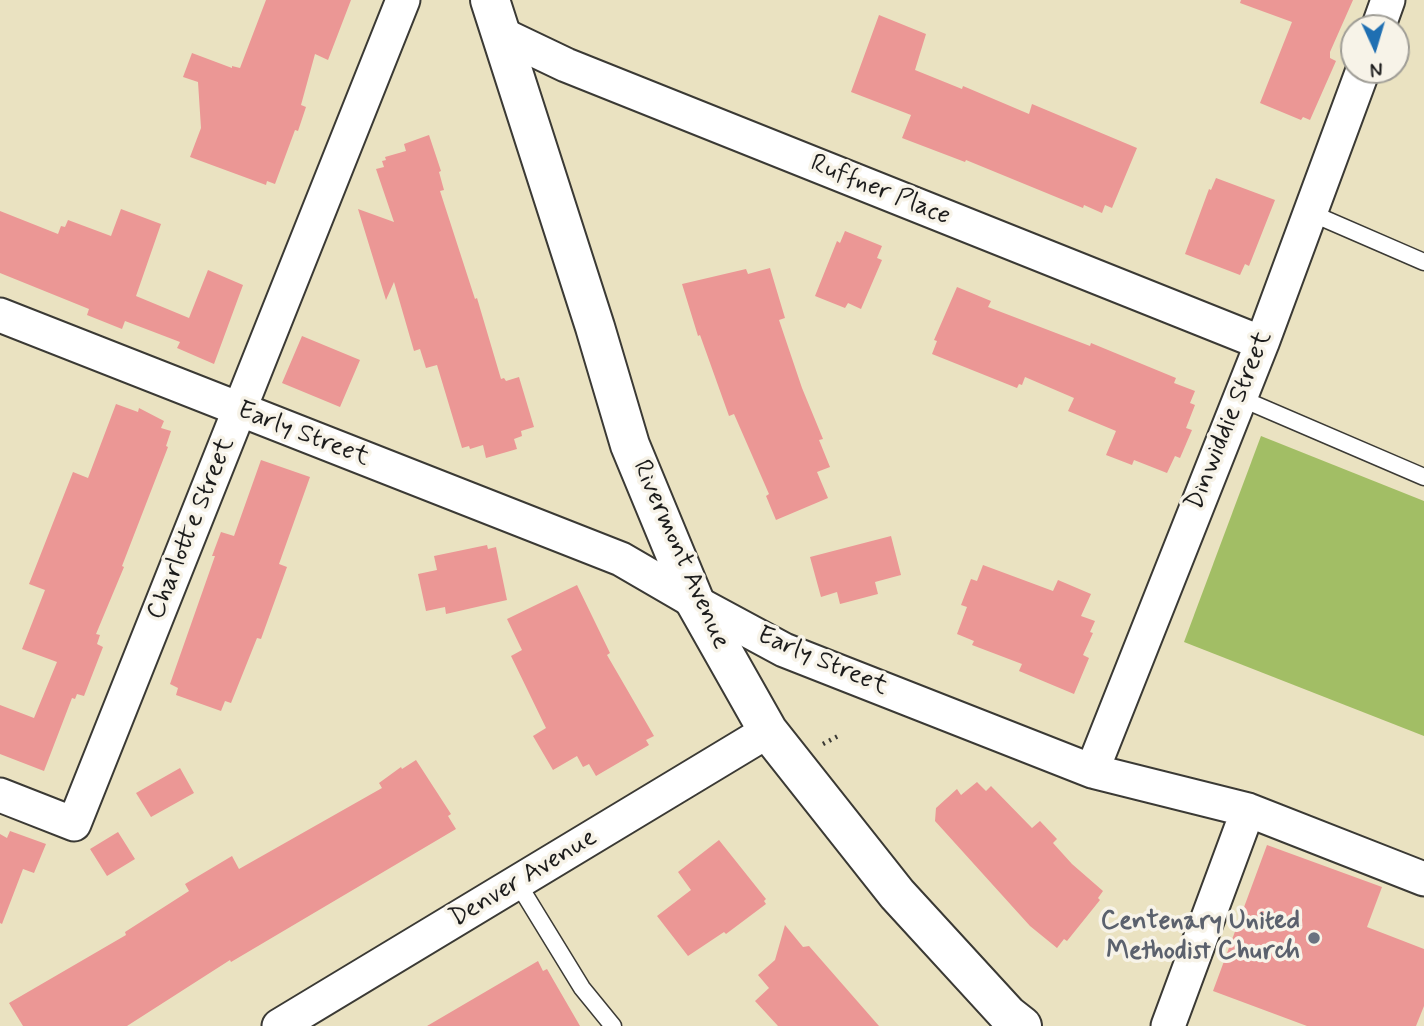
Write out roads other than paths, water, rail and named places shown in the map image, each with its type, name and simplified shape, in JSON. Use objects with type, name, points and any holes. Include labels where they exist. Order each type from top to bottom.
[{"type":"main road","name":"Rivermont Avenue","points":[[495,17],[595,327],[630,445],[695,602],[768,731],[897,894],[1008,1015],[1022,1026]]},
{"type":"street","name":"Charlotte Street","points":[[0,795],[74,824],[403,0]]},
{"type":"street","name":"Ruffner Place","points":[[495,17],[566,65],[1262,343]]},
{"type":"street","name":"Dinwiddie Street","points":[[1092,771],[1262,343],[1358,84]]},
{"type":"street","name":"Early Street","points":[[0,315],[621,559],[784,650],[1092,771],[1248,810],[1424,879]]},
{"type":"street","name":"Denver Avenue","points":[[279,1026],[768,731]]},
{"type":"street","points":[[1168,1026],[1248,810]]},
{"type":"lane","points":[[1311,213],[1424,262]]},
{"type":"lane","points":[[1240,398],[1424,477]]},
{"type":"lane","points":[[517,883],[582,988],[613,1026]]},
{"type":"place","name":"Centenary United Methodist Church","points":[[1314,938]]}]
